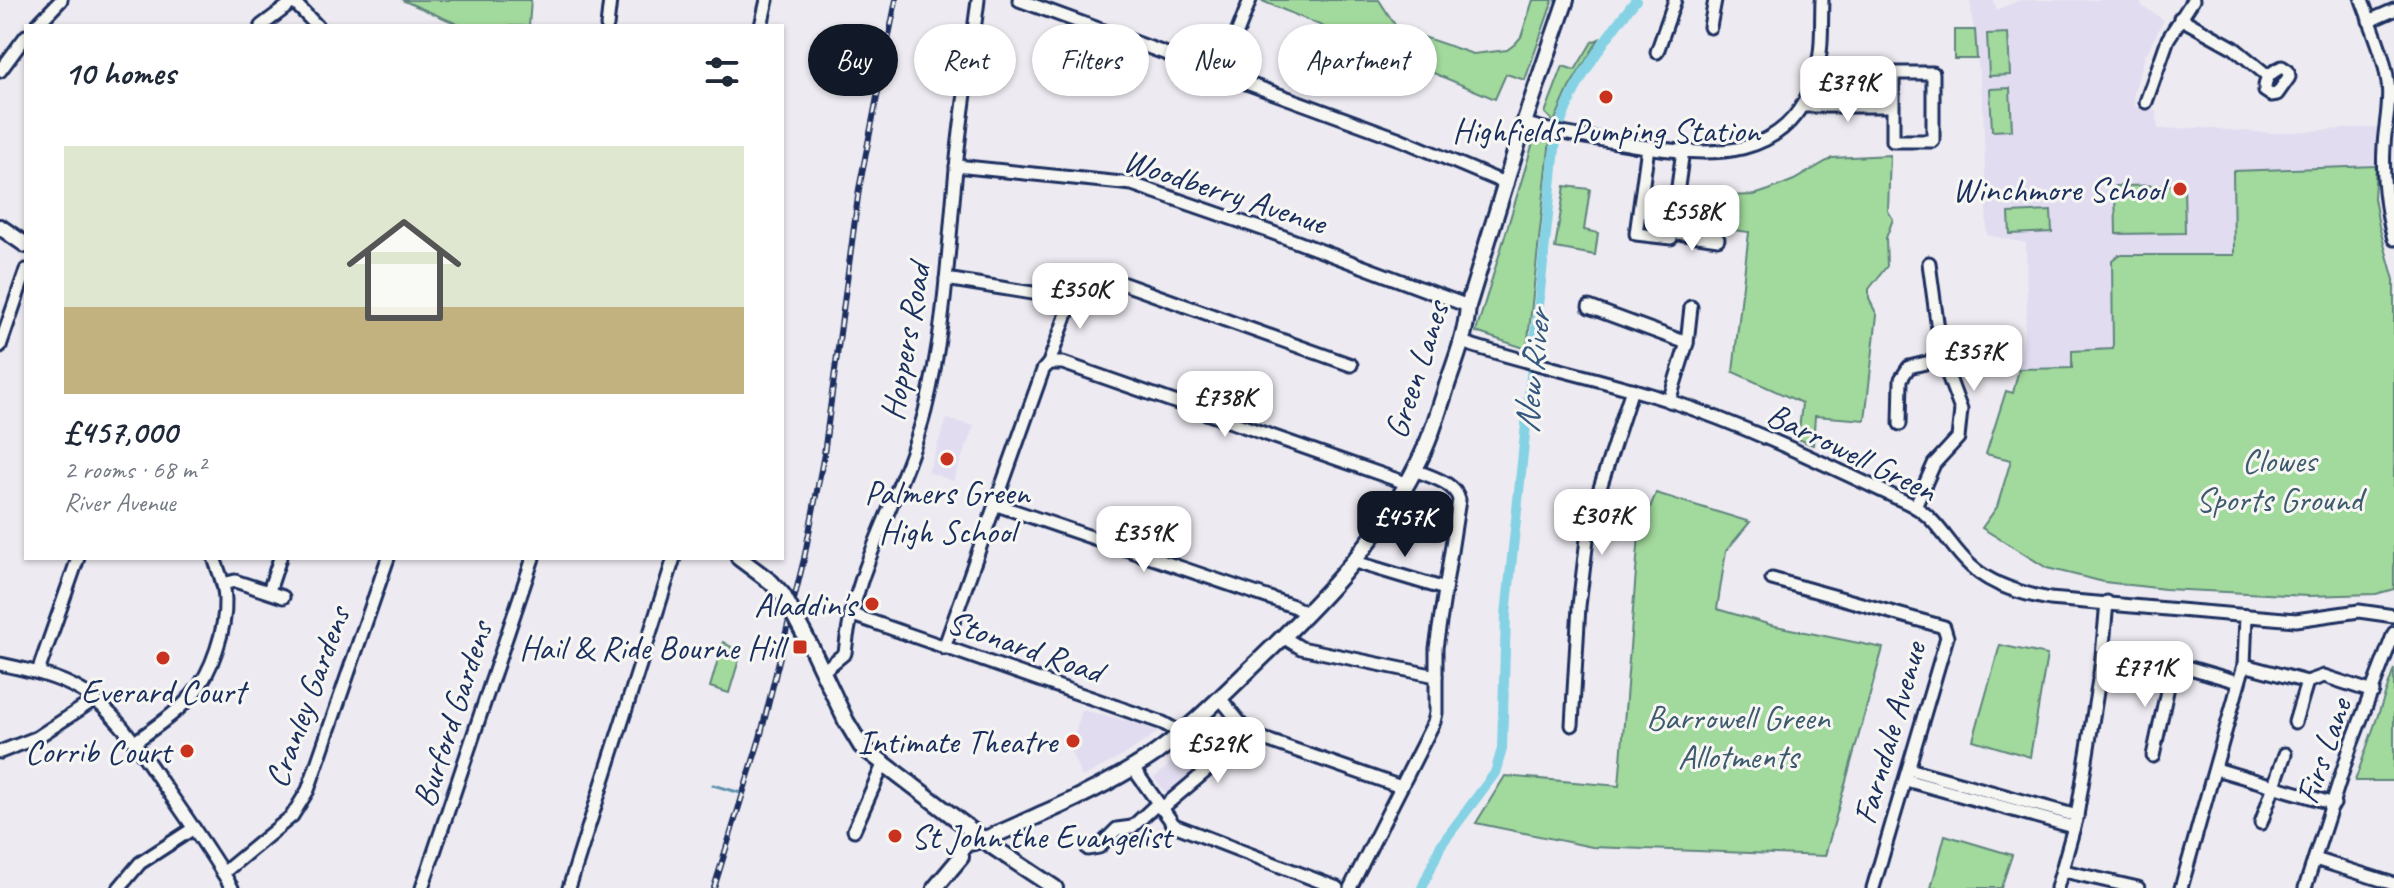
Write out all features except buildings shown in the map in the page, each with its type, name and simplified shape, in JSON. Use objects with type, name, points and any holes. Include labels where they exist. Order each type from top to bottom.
[{"type":"main road","name":"Green Lanes","points":[[935,888],[961,857],[967,858],[973,854],[979,842],[1085,794],[1133,768],[1181,733],[1307,614],[1370,542],[1415,470],[1466,328],[1468,306],[1524,123],[1566,0]]},
{"type":"main road","points":[[0,227],[24,244]]},
{"type":"main road","points":[[742,560],[783,595],[861,746],[979,842],[1055,888]]},
{"type":"street","points":[[38,24],[61,0]]},
{"type":"street","points":[[607,24],[610,0]]},
{"type":"street","points":[[761,24],[767,0]]},
{"type":"street","name":"Hoppers Road","points":[[822,672],[845,653],[850,614],[925,412],[946,279],[956,166],[978,0]]},
{"type":"street","points":[[1019,0],[1165,53]]},
{"type":"street","points":[[1241,24],[1250,0]]},
{"type":"street","points":[[1657,52],[1675,0]]},
{"type":"street","points":[[1710,27],[1715,0]]},
{"type":"street","points":[[1524,123],[1577,136],[1706,153],[1740,150],[1771,139],[1803,106],[1819,59],[1822,0]]},
{"type":"street","points":[[2146,102],[2160,58],[2193,0]]},
{"type":"street","points":[[2362,0],[2378,41],[2388,85],[2388,125],[2384,147],[2386,190],[2394,239]]},
{"type":"street","points":[[264,24],[293,1],[315,24]]},
{"type":"street","points":[[2369,21],[2394,10]]},
{"type":"street","points":[[2180,18],[2234,48],[2264,72]]},
{"type":"street","points":[[0,71],[24,39]]},
{"type":"street","points":[[1893,73],[1933,73],[1933,141],[1893,141],[1892,106],[1893,73]]},
{"type":"street","points":[[1262,89],[1400,139],[1507,184]]},
{"type":"street","points":[[1803,106],[1892,106]]},
{"type":"street","points":[[1648,147],[1636,234],[1671,238],[1683,150]]},
{"type":"street","name":"Woodberry Avenue","points":[[956,166],[1132,184],[1468,306]]},
{"type":"street","points":[[1671,232],[1718,239]]},
{"type":"street","points":[[1915,507],[1934,464],[1958,438],[1961,410],[1942,359],[1929,263]]},
{"type":"street","points":[[0,346],[24,276]]},
{"type":"street","points":[[940,646],[997,505],[1043,370],[1049,363],[1078,283],[1086,277],[1100,276],[1351,365]]},
{"type":"street","points":[[946,279],[1057,297]]},
{"type":"street","points":[[1589,307],[1687,343]]},
{"type":"street","points":[[1669,401],[1687,343],[1691,307]]},
{"type":"street","name":"Barrowell Green","points":[[1461,342],[1669,401],[1804,455],[1915,507],[1943,530],[1974,569],[2026,594],[2050,599],[2296,620],[2368,611],[2394,616]]},
{"type":"street","points":[[1900,424],[1901,379],[1909,367],[1942,359]]},
{"type":"street","points":[[1049,363],[1063,363],[1406,483]]},
{"type":"street","points":[[1572,725],[1579,606],[1589,522],[1632,389]]},
{"type":"street","points":[[1350,888],[1434,722],[1436,648],[1459,495],[1447,484],[1415,470]]},
{"type":"street","points":[[997,505],[1293,606],[1307,614]]},
{"type":"street","points":[[38,672],[77,560]]},
{"type":"street","points":[[135,742],[195,692],[209,665],[225,601],[215,560]]},
{"type":"street","points":[[269,591],[279,560]]},
{"type":"street","name":"Cranley Gardens","points":[[223,873],[292,816],[308,790],[387,560]]},
{"type":"street","name":"Burford Gardens","points":[[422,888],[532,560]]},
{"type":"street","points":[[569,888],[673,560]]},
{"type":"street","points":[[1355,562],[1445,589]]},
{"type":"street","name":"Farndale Avenue","points":[[1772,579],[1944,627],[1947,637],[1873,888]]},
{"type":"street","points":[[223,584],[235,581],[283,597]]},
{"type":"street","points":[[2057,888],[2076,822],[2101,667],[2107,602]]},
{"type":"street","name":"Stonard Road","points":[[850,614],[1163,723],[1181,733]]},
{"type":"street","points":[[2181,888],[2244,665],[2246,616]]},
{"type":"street","name":"Firs Lane","points":[[2305,888],[2351,745],[2394,633]]},
{"type":"street","points":[[1283,637],[1301,648],[1436,676]]},
{"type":"street","points":[[0,664],[38,672],[70,684],[92,698],[135,742],[232,888]]},
{"type":"street","points":[[2244,665],[2307,682],[2324,676],[2373,692]]},
{"type":"street","points":[[2101,667],[2190,668],[2238,682]]},
{"type":"street","points":[[2153,756],[2172,668]]},
{"type":"street","points":[[2295,722],[2307,682]]},
{"type":"street","points":[[0,752],[36,738],[88,704],[92,698]]},
{"type":"street","points":[[1220,698],[1251,733],[1401,787]]},
{"type":"street","points":[[1088,849],[1099,847],[1117,829],[1132,827],[1251,733]]},
{"type":"street","points":[[2261,823],[2285,754]]},
{"type":"street","points":[[854,830],[883,765]]},
{"type":"street","points":[[1133,768],[1174,825],[1337,888]]},
{"type":"street","points":[[2216,769],[2334,804]]},
{"type":"street","points":[[1908,774],[2076,822]]},
{"type":"street","points":[[119,888],[140,863],[194,828]]},
{"type":"street","points":[[2315,859],[2394,884]]},
{"type":"street","points":[[2064,871],[2138,888]]},
{"type":"shaded area","name":"Winchmore School","points":[[1970,0],[1993,0],[1997,10],[2020,0],[2140,0],[2142,6],[2164,20],[2145,56],[2134,92],[2135,107],[2156,110],[2158,129],[2200,128],[2272,133],[2379,127],[2374,198],[2394,280],[2394,365],[2019,369],[2027,311],[2026,243],[1987,235],[1983,103]]},
{"type":"shaded area","name":"Palmers Green High School","points":[[947,419],[974,426],[953,481],[928,472]]},
{"type":"shaded area","points":[[1082,710],[1137,723],[1158,732],[1123,756],[1082,777],[1070,750]]},
{"type":"shaded area","points":[[1225,716],[1242,734],[1170,798],[1154,778]]},
{"type":"green space","points":[[402,0],[531,0],[529,24],[457,24]]},
{"type":"green space","points":[[1260,0],[1379,0],[1394,24],[1317,24]]},
{"type":"green space","points":[[1533,0],[1553,0],[1525,80],[1506,74],[1495,99],[1437,75],[1437,42],[1473,54],[1507,50],[1521,37]]},
{"type":"green space","points":[[1954,30],[1975,30],[1977,59],[1954,59]]},
{"type":"green space","points":[[2008,33],[2010,75],[1989,76],[1987,34]]},
{"type":"green space","points":[[1599,39],[1569,88],[1554,122],[1545,113],[1563,66],[1575,70],[1592,42]]},
{"type":"green space","points":[[2010,88],[2012,130],[1992,131],[1990,89]]},
{"type":"green space","points":[[1535,136],[1550,139],[1527,349],[1476,332]]},
{"type":"green space","points":[[1890,155],[1888,211],[1893,219],[1886,238],[1887,266],[1869,289],[1869,299],[1877,315],[1865,420],[1815,416],[1813,445],[1798,439],[1802,403],[1733,372],[1749,232],[1725,229],[1728,196],[1754,195],[1769,190],[1794,180],[1832,158]]},
{"type":"green space","name":"Clowes Sports Ground","points":[[2376,166],[2374,198],[2394,280],[2394,589],[2376,594],[2308,596],[2165,589],[2104,582],[2047,568],[1982,528],[1997,507],[2011,460],[1986,454],[2006,391],[2013,393],[2019,369],[2072,368],[2072,351],[2113,349],[2112,260],[2119,255],[2234,255],[2233,171]]},
{"type":"green space","points":[[2184,185],[2185,233],[2116,234],[2115,186]]},
{"type":"green space","points":[[1565,186],[1590,189],[1584,230],[1598,233],[1595,255],[1555,248]]},
{"type":"green space","points":[[2051,211],[2052,232],[2010,234],[2009,213]]},
{"type":"green space","name":"Barrowell Green Allotments","points":[[1656,493],[1750,522],[1726,551],[1717,609],[1771,625],[1883,648],[1825,856],[1592,847],[1476,823],[1505,776],[1619,786],[1639,534]]},
{"type":"green space","points":[[723,642],[741,653],[729,693],[710,687]]},
{"type":"green space","points":[[2000,645],[2047,655],[2030,757],[1973,740]]},
{"type":"green space","points":[[2394,669],[2394,781],[2355,781]]},
{"type":"green space","points":[[1945,835],[2012,855],[2001,888],[1931,888]]},
{"type":"waterway","name":"New River","points":[[1422,888],[1441,845],[1495,773],[1502,749],[1506,615],[1556,139],[1578,84],[1636,0]]},
{"type":"waterway","points":[[713,785],[741,793]]},
{"type":"railway","points":[[714,888],[760,738],[804,559],[824,454],[859,189],[896,0]]},
{"type":"place","name":"Highfields Pumping Station","points":[[1606,97]]},
{"type":"place","name":"Winchmore School","points":[[2180,189]]},
{"type":"place","name":"Palmers Green High School","points":[[947,459]]},
{"type":"place","name":"Aladdin's","points":[[872,604]]},
{"type":"place","name":"Hail & Ride Bourne Hill","points":[[800,647]]},
{"type":"place","name":"Everard Court","points":[[163,658]]},
{"type":"place","name":"Intimate Theatre","points":[[1073,741]]},
{"type":"place","name":"Corrib Court","points":[[187,751]]},
{"type":"place","name":"St John the Evangelist","points":[[895,836]]}]
